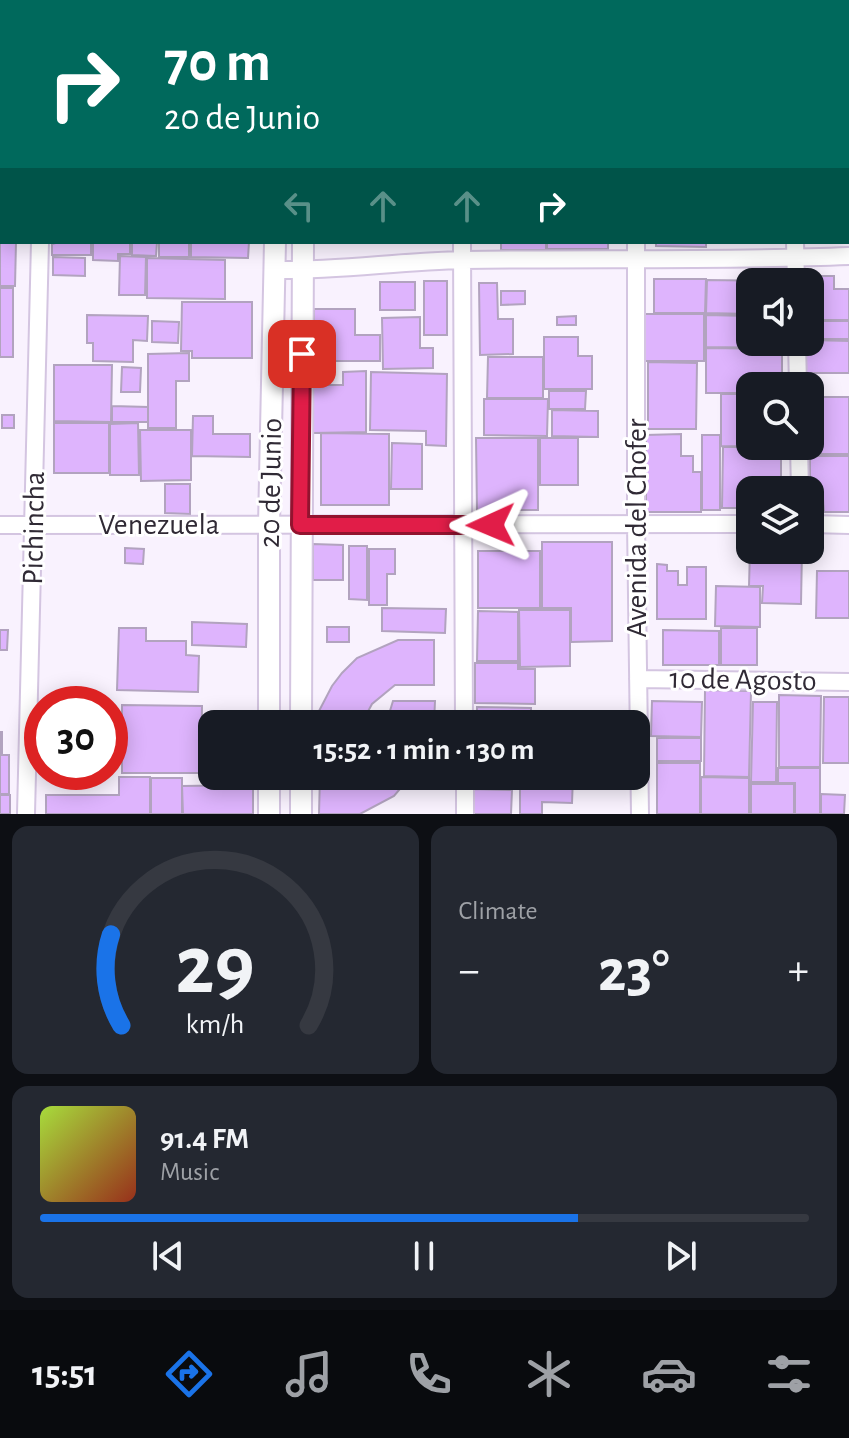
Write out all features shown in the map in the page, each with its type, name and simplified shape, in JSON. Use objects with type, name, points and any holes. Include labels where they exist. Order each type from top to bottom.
[{"type":"street","name":"Pichincha","points":[[26,814],[40,244]]},
{"type":"street","name":"20 de Junio","points":[[269,710],[275,244]]},
{"type":"street","name":"20 de Junio","points":[[301,710],[303,244]]},
{"type":"street","points":[[462,244],[464,710]]},
{"type":"street","name":"Avenida del Chofer","points":[[636,244],[640,814]]},
{"type":"street","points":[[275,270],[462,260],[635,260],[796,250],[849,256]]},
{"type":"street","name":"Venezuela","points":[[0,525],[736,524]]},
{"type":"street","points":[[824,524],[849,525]]},
{"type":"street","name":"10 de Agosto","points":[[638,679],[849,682]]},
{"type":"street","points":[[269,790],[269,814]]},
{"type":"street","points":[[301,790],[301,814]]},
{"type":"street","points":[[465,790],[465,814]]},
{"type":"building","points":[[0,244],[16,244],[15,286],[0,286]]},
{"type":"building","points":[[52,244],[91,244],[91,255],[52,255]]},
{"type":"building","points":[[93,244],[130,244],[130,254],[118,254],[118,261],[93,260]]},
{"type":"building","points":[[132,244],[157,244],[156,256],[132,255]]},
{"type":"building","points":[[159,244],[189,244],[189,257],[159,257]]},
{"type":"building","points":[[191,244],[249,244],[248,258],[191,257]]},
{"type":"building","points":[[501,244],[546,244],[546,250],[501,250]]},
{"type":"building","points":[[547,244],[608,244],[608,249],[547,249]]},
{"type":"building","points":[[656,244],[706,244],[706,247]]},
{"type":"building","points":[[120,256],[146,257],[145,295],[119,295]]},
{"type":"building","points":[[53,257],[85,258],[85,276],[53,275]]},
{"type":"building","points":[[147,258],[225,260],[225,299],[147,298]]},
{"type":"building","points":[[824,276],[834,276],[834,289],[849,289],[849,320],[824,320]]},
{"type":"building","points":[[654,279],[706,279],[705,313],[654,313]]},
{"type":"building","points":[[707,280],[736,280],[736,314],[706,313]]},
{"type":"building","points":[[424,281],[447,281],[447,335],[424,335]]},
{"type":"building","points":[[380,282],[415,282],[415,310],[380,310]]},
{"type":"building","points":[[479,283],[497,283],[498,319],[513,319],[513,354],[480,355]]},
{"type":"building","points":[[0,288],[13,288],[13,357],[0,357]]},
{"type":"building","points":[[501,291],[525,291],[525,304],[501,305]]},
{"type":"building","points":[[182,302],[252,302],[252,358],[192,358],[192,351],[181,351]]},
{"type":"building","points":[[314,309],[355,309],[355,335],[380,335],[380,361],[314,361]]},
{"type":"building","points":[[642,314],[704,314],[704,361],[642,361]]},
{"type":"building","points":[[87,315],[148,316],[147,341],[133,340],[133,362],[93,361],[93,343],[87,343]]},
{"type":"building","points":[[706,315],[736,316],[736,347],[706,347]]},
{"type":"building","points":[[576,316],[576,325],[557,325],[557,317]]},
{"type":"building","points":[[420,317],[420,348],[433,348],[433,368],[383,369],[382,318]]},
{"type":"building","points":[[152,321],[179,322],[178,343],[152,342]]},
{"type":"building","points":[[824,321],[849,321],[849,339],[824,339]]},
{"type":"building","points":[[544,337],[578,337],[578,356],[592,356],[592,389],[544,389]]},
{"type":"building","points":[[824,340],[849,341],[849,373],[803,372],[804,356],[824,356]]},
{"type":"building","points":[[706,348],[736,348],[736,356],[782,356],[782,372],[736,372],[736,393],[706,393]]},
{"type":"building","points":[[189,353],[189,381],[176,381],[176,428],[148,428],[148,354]]},
{"type":"building","points":[[488,357],[543,357],[543,398],[487,398]]},
{"type":"building","points":[[648,362],[697,363],[696,429],[648,429]]},
{"type":"building","points":[[54,365],[112,365],[111,422],[54,421]]},
{"type":"building","points":[[122,367],[141,368],[140,392],[121,392]]},
{"type":"building","points":[[366,371],[366,432],[313,433],[313,385],[343,385],[343,372]]},
{"type":"building","points":[[371,372],[447,374],[446,446],[426,445],[426,431],[370,430]]},
{"type":"building","points":[[549,391],[586,391],[585,409],[549,409]]},
{"type":"building","points":[[721,394],[736,394],[736,446],[721,446]]},
{"type":"building","points":[[824,397],[849,397],[849,454],[824,454]]},
{"type":"building","points":[[484,399],[548,399],[547,436],[484,435]]},
{"type":"building","points":[[112,406],[148,407],[148,422],[112,422]]},
{"type":"building","points":[[552,410],[598,411],[598,437],[552,436]]},
{"type":"building","points":[[2,415],[14,415],[14,428],[2,428]]},
{"type":"building","points":[[193,416],[213,416],[213,434],[250,434],[250,457],[192,456]]},
{"type":"building","points":[[54,423],[109,423],[109,473],[54,473]]},
{"type":"building","points":[[138,423],[139,475],[110,475],[110,424]]},
{"type":"building","points":[[140,430],[191,430],[191,480],[141,481]]},
{"type":"building","points":[[321,433],[389,434],[389,505],[321,505]]},
{"type":"building","points":[[681,434],[681,456],[693,456],[693,472],[701,472],[701,512],[646,512],[646,435]]},
{"type":"building","points":[[702,435],[720,435],[720,510],[702,510]]},
{"type":"building","points":[[476,438],[538,438],[538,510],[477,510]]},
{"type":"building","points":[[540,438],[578,438],[578,485],[540,485]]},
{"type":"building","points":[[392,443],[422,444],[422,489],[391,489]]},
{"type":"building","points":[[723,447],[736,447],[736,460],[781,460],[781,476],[736,476],[736,508],[722,508]]},
{"type":"building","points":[[824,456],[849,456],[849,512],[824,512],[824,476],[810,476],[810,460],[824,460]]},
{"type":"building","points":[[165,484],[190,484],[190,514],[165,513]]},
{"type":"building","points":[[542,542],[612,542],[612,641],[571,642],[571,608],[542,608]]},
{"type":"building","points":[[313,544],[343,545],[343,580],[313,580]]},
{"type":"building","points":[[349,546],[367,546],[367,600],[349,599]]},
{"type":"building","points":[[125,548],[144,549],[143,564],[125,563]]},
{"type":"building","points":[[369,549],[395,549],[395,574],[387,574],[387,605],[369,605]]},
{"type":"building","points":[[478,551],[540,551],[540,608],[478,608]]},
{"type":"building","points":[[657,564],[667,565],[667,571],[678,571],[678,585],[687,585],[687,567],[706,567],[706,619],[657,619]]},
{"type":"building","points":[[750,564],[802,564],[801,604],[762,603],[763,586],[749,586]]},
{"type":"building","points":[[817,571],[849,571],[849,618],[816,618]]},
{"type":"building","points":[[716,586],[760,587],[760,627],[715,626]]},
{"type":"building","points":[[382,608],[446,609],[445,633],[382,631]]},
{"type":"building","points":[[519,610],[570,610],[570,666],[520,667]]},
{"type":"building","points":[[478,611],[518,612],[518,661],[477,661]]},
{"type":"building","points":[[192,622],[247,624],[246,647],[192,645]]},
{"type":"building","points":[[327,627],[349,627],[349,642],[327,642]]},
{"type":"building","points":[[119,628],[146,628],[146,641],[186,641],[186,655],[199,656],[198,692],[128,690],[128,686],[117,686]]},
{"type":"building","points":[[721,628],[757,628],[757,665],[721,665]]},
{"type":"building","points":[[0,630],[8,630],[7,650],[0,650]]},
{"type":"building","points":[[663,630],[719,631],[719,665],[663,665]]},
{"type":"building","points":[[398,640],[434,640],[434,685],[395,685],[369,710],[320,710],[332,686],[357,658]]},
{"type":"building","points":[[475,663],[518,663],[518,669],[535,669],[535,704],[475,703]]},
{"type":"building","points":[[705,690],[751,691],[749,777],[704,776]]},
{"type":"building","points":[[779,695],[821,696],[820,767],[779,767]]},
{"type":"building","points":[[824,697],[849,697],[849,763],[823,763]]},
{"type":"building","points":[[393,701],[435,701],[435,710],[390,710]]},
{"type":"building","points":[[652,701],[702,702],[701,737],[651,736]]},
{"type":"building","points":[[753,702],[777,702],[776,782],[751,782]]},
{"type":"building","points":[[128,705],[202,706],[202,710],[198,710],[198,773],[128,773]]},
{"type":"building","points":[[477,707],[531,708],[531,710],[477,710]]},
{"type":"building","points":[[0,732],[2,755],[9,755],[9,794],[0,794]]},
{"type":"building","points":[[657,738],[701,738],[701,761],[657,761]]},
{"type":"building","points":[[657,763],[700,763],[700,814],[657,814]]},
{"type":"building","points":[[778,768],[820,768],[820,814],[795,814],[795,783],[778,783]]},
{"type":"building","points":[[128,777],[150,777],[150,814],[46,814],[46,795],[119,795],[119,790],[128,790]]},
{"type":"building","points":[[701,777],[749,778],[749,814],[701,814]]},
{"type":"building","points":[[151,778],[182,778],[182,814],[151,814]]},
{"type":"building","points":[[751,784],[794,784],[794,814],[751,814]]},
{"type":"building","points":[[182,786],[198,786],[198,790],[253,790],[253,814],[183,814]]},
{"type":"building","points":[[320,790],[399,790],[394,796],[360,814],[319,814]]},
{"type":"building","points":[[471,790],[512,790],[511,814],[471,814]]},
{"type":"building","points":[[520,790],[572,790],[572,803],[542,802],[542,814],[520,814]]},
{"type":"building","points":[[821,794],[845,795],[844,814],[821,814]]},
{"type":"building","points":[[0,795],[10,795],[10,814],[0,814]]},
{"type":"route","points":[[302,354],[300,525],[491,525]]}]
